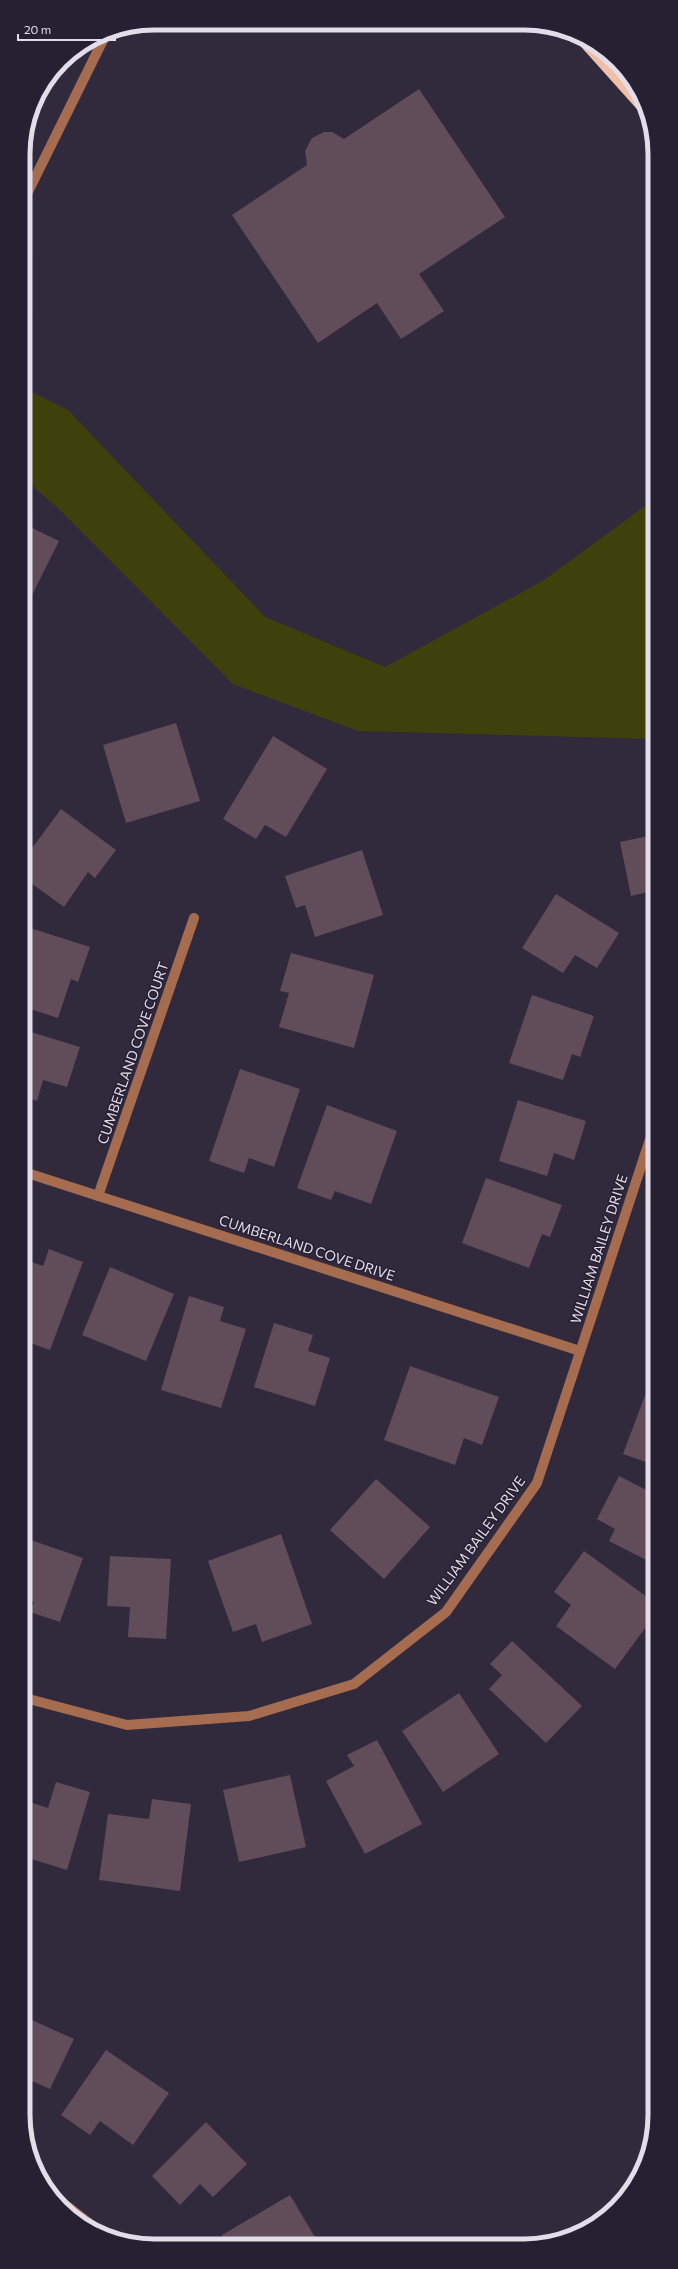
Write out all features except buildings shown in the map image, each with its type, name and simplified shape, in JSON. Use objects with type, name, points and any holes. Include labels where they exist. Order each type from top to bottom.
[{"type":"main road","points":[[590,50],[635,100]]},
{"type":"street","points":[[30,188],[103,41]]},
{"type":"street","name":"CUMBERLAND COVE COURT","points":[[98,1196],[194,918]]},
{"type":"street","name":"WILLIAM BAILEY DRIVE","points":[[30,1699],[127,1725],[249,1716],[354,1684],[446,1612],[537,1483],[648,1145]]},
{"type":"street","name":"CUMBERLAND COVE DRIVE","points":[[30,1174],[580,1351]]},
{"type":"shaded area","points":[[590,50],[612,66],[627,85],[635,100]]},
{"type":"shaded area","points":[[30,391],[68,410],[265,617],[385,667],[544,580],[648,504],[648,739],[358,731],[233,684],[58,508],[30,484]]}]
